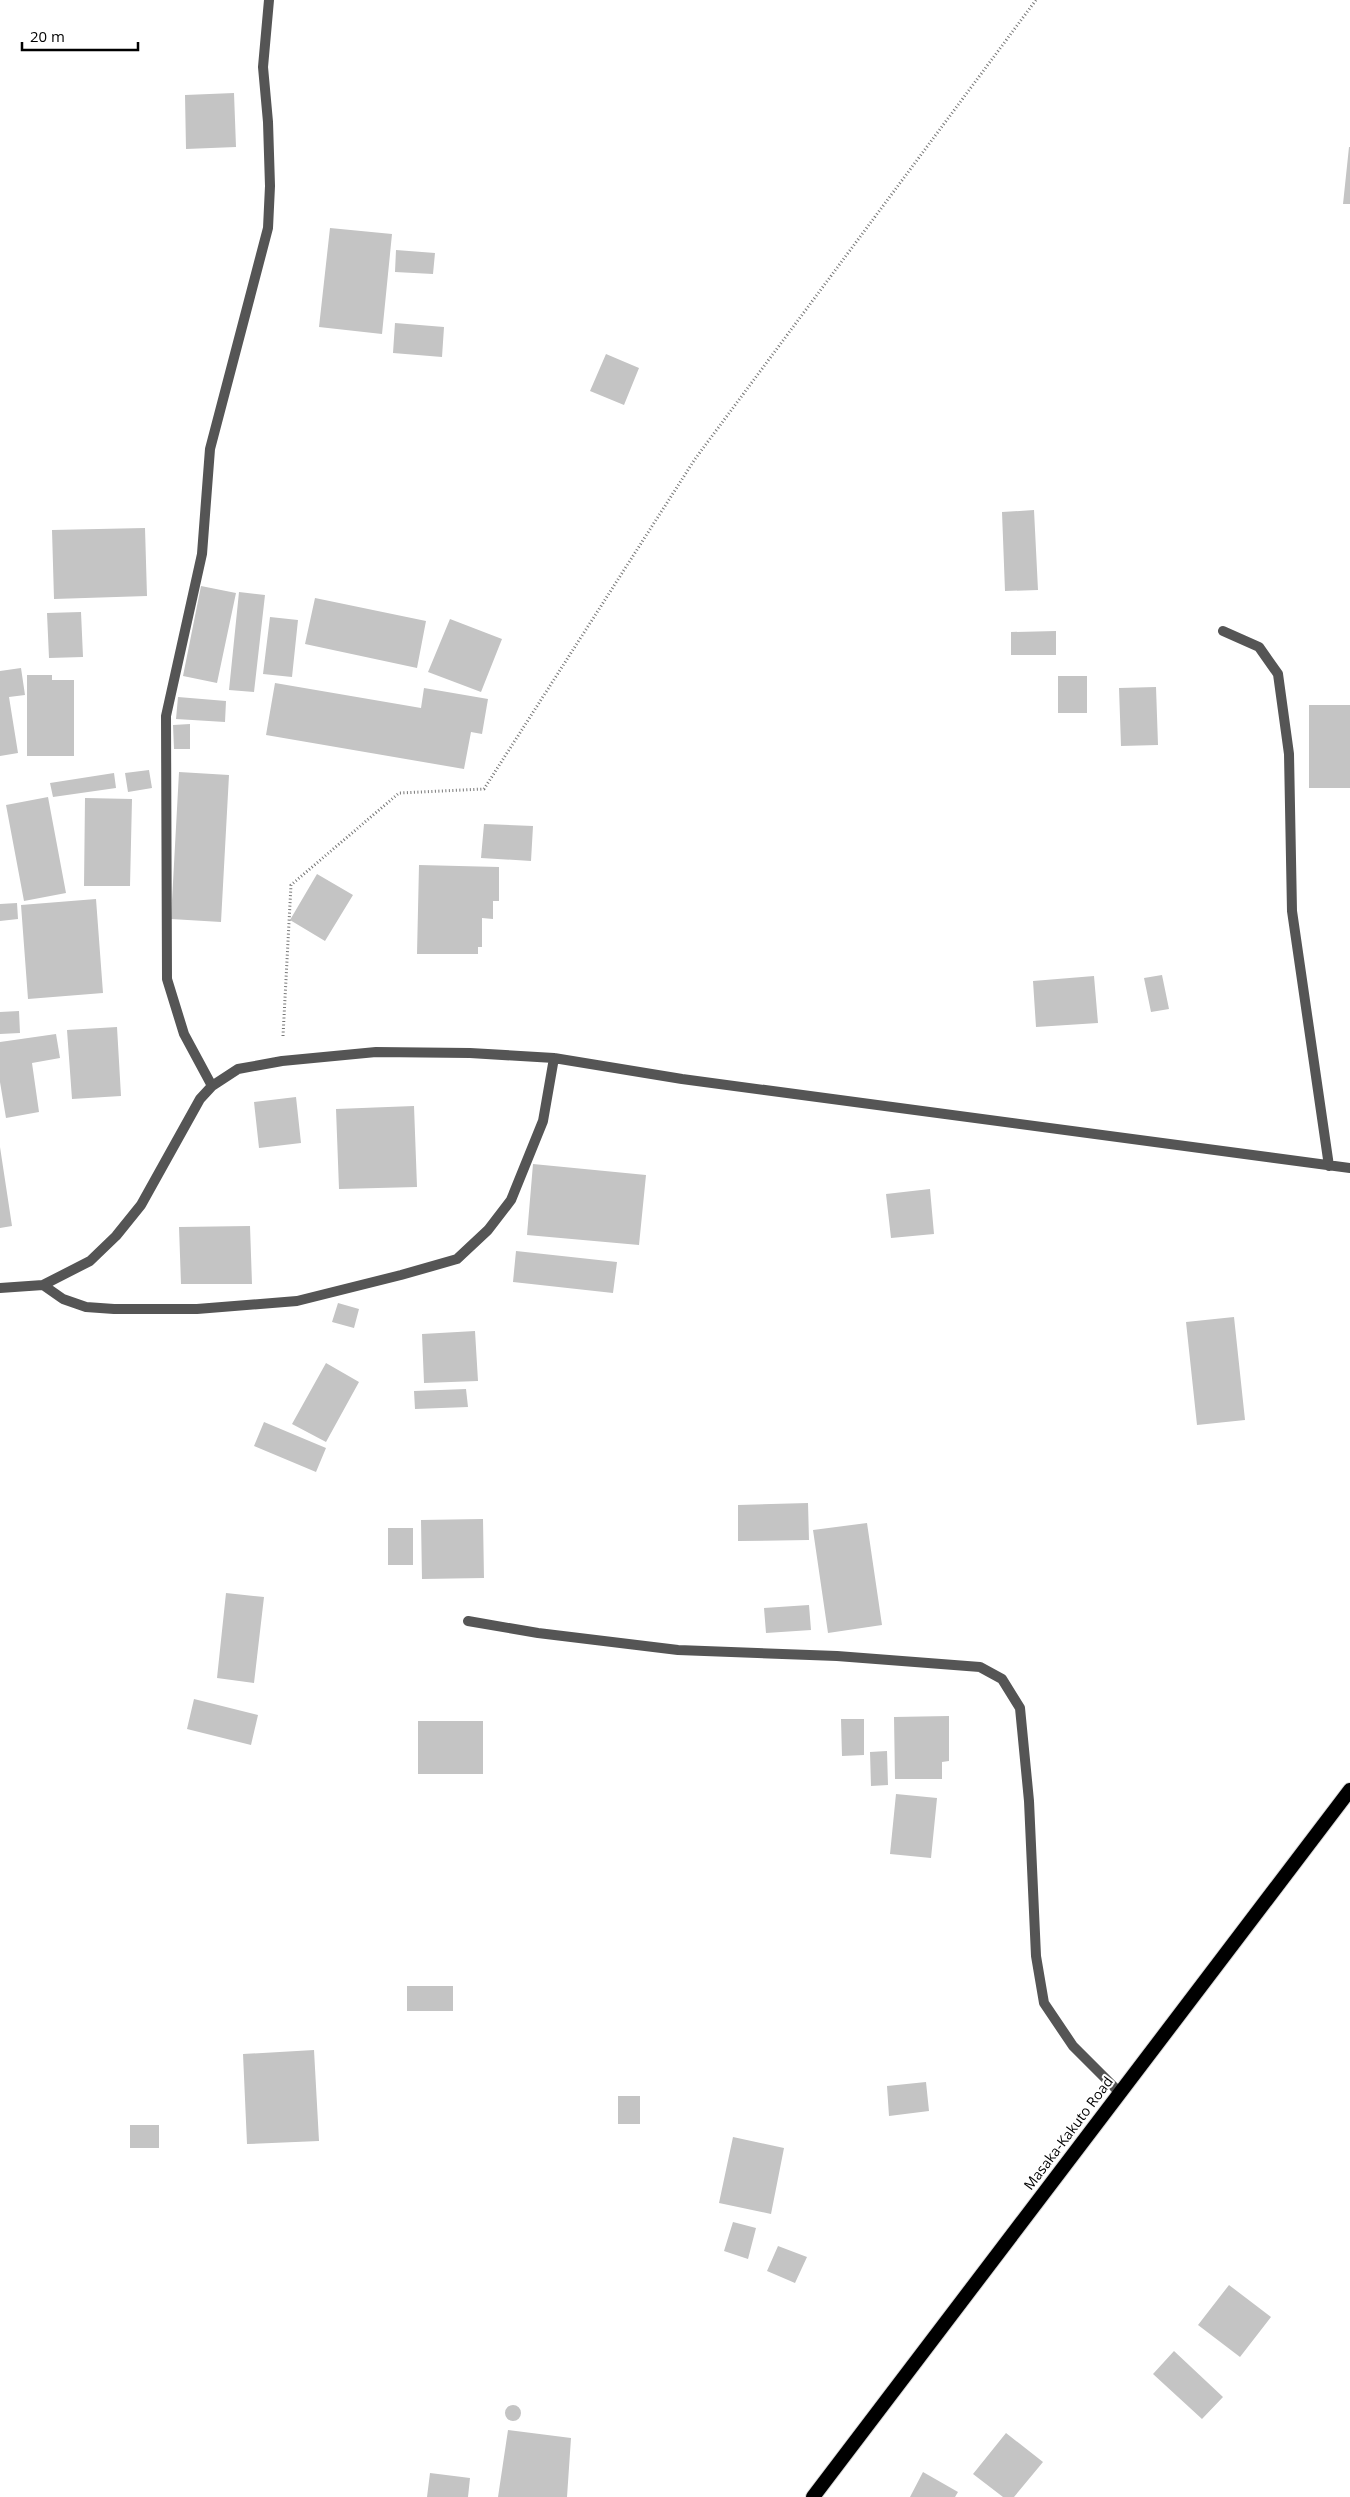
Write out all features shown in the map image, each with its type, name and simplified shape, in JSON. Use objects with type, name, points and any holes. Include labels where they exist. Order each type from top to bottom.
[{"type":"highway","name":"Masaka-Kakuto Road","points":[[813,2497],[1350,1790]]},
{"type":"street","points":[[212,1086],[184,1034],[167,979],[166,716],[202,554],[210,449],[268,228],[270,186],[269,140],[263,66],[269,0]]},
{"type":"street","points":[[1223,632],[1259,647],[1278,674],[1289,754],[1292,911],[1329,1166]]},
{"type":"street","points":[[0,1288],[43,1286],[90,1260],[116,1236],[141,1205],[200,1099],[212,1086],[238,1069],[282,1061],[376,1052],[470,1053],[554,1058],[692,1081],[1071,1129],[1350,1168]]},
{"type":"street","points":[[43,1286],[63,1299],[86,1307],[114,1309],[198,1308],[297,1301],[457,1259],[488,1230],[511,1200],[543,1121],[554,1058]]},
{"type":"street","points":[[468,1621],[538,1633],[678,1650],[837,1656],[980,1667],[1002,1679],[1020,1708],[1029,1800],[1036,1956],[1044,2003],[1072,2046],[1119,2092]]},
{"type":"path","points":[[282,1061],[291,885],[399,793],[484,789],[695,459],[1036,0]]},
{"type":"building","points":[[234,93],[236,147],[186,149],[185,95]]},
{"type":"building","points":[[1349,147],[1350,204],[1343,204]]},
{"type":"building","points":[[330,228],[392,234],[382,334],[319,327]]},
{"type":"building","points":[[396,250],[435,253],[433,274],[395,272]]},
{"type":"building","points":[[395,323],[444,327],[442,357],[393,353]]},
{"type":"building","points":[[606,354],[639,368],[624,405],[590,391]]},
{"type":"building","points":[[1034,510],[1038,590],[1005,591],[1002,512]]},
{"type":"building","points":[[145,528],[147,596],[54,599],[52,530]]},
{"type":"building","points":[[201,586],[236,593],[217,683],[183,676]]},
{"type":"building","points":[[239,592],[265,595],[254,692],[229,690]]},
{"type":"building","points":[[315,598],[426,621],[417,668],[305,644]]},
{"type":"building","points":[[81,612],[83,657],[49,658],[47,613]]},
{"type":"building","points":[[270,617],[298,620],[292,677],[263,674]]},
{"type":"building","points":[[450,619],[502,639],[481,692],[428,672]]},
{"type":"building","points":[[1056,631],[1056,655],[1011,655],[1011,632]]},
{"type":"building","points":[[21,668],[25,695],[9,697],[18,753],[0,756],[0,671]]},
{"type":"building","points":[[27,675],[52,675],[52,680],[74,680],[74,756],[27,756]]},
{"type":"building","points":[[1058,676],[1087,676],[1087,713],[1058,713]]},
{"type":"building","points":[[275,683],[421,708],[424,688],[488,699],[482,734],[471,732],[464,769],[266,735]]},
{"type":"building","points":[[1156,687],[1158,745],[1121,746],[1119,688]]},
{"type":"building","points":[[178,697],[226,701],[225,722],[176,719]]},
{"type":"building","points":[[1309,705],[1350,705],[1350,788],[1309,788]]},
{"type":"building","points":[[190,724],[190,749],[174,749],[173,725]]},
{"type":"building","points":[[149,770],[152,788],[128,792],[125,773]]},
{"type":"building","points":[[179,772],[229,775],[221,922],[171,919]]},
{"type":"building","points":[[114,773],[116,788],[53,797],[50,783]]},
{"type":"building","points":[[48,797],[66,893],[24,901],[6,805]]},
{"type":"building","points":[[85,798],[132,799],[130,886],[84,886]]},
{"type":"building","points":[[484,824],[533,826],[531,861],[481,858]]},
{"type":"building","points":[[419,865],[499,867],[499,901],[493,901],[493,919],[482,918],[482,947],[478,947],[478,954],[417,954]]},
{"type":"building","points":[[317,874],[353,895],[325,941],[290,920]]},
{"type":"building","points":[[96,899],[103,993],[28,999],[21,905]]},
{"type":"building","points":[[17,903],[18,919],[0,921],[0,904]]},
{"type":"building","points":[[1162,975],[1169,1009],[1151,1012],[1144,978]]},
{"type":"building","points":[[1094,976],[1098,1023],[1036,1027],[1033,981]]},
{"type":"building","points":[[19,1011],[20,1033],[0,1034],[0,1012]]},
{"type":"building","points":[[117,1027],[121,1096],[72,1099],[67,1030]]},
{"type":"building","points":[[56,1034],[60,1058],[32,1063],[39,1112],[6,1118],[0,1082],[0,1042]]},
{"type":"building","points":[[296,1097],[301,1143],[259,1148],[254,1102]]},
{"type":"building","points":[[414,1106],[417,1187],[339,1189],[336,1109]]},
{"type":"building","points":[[0,1147],[12,1226],[0,1228]]},
{"type":"building","points":[[533,1164],[646,1175],[639,1245],[527,1235]]},
{"type":"building","points":[[930,1189],[934,1234],[891,1238],[886,1194]]},
{"type":"building","points":[[250,1226],[252,1284],[181,1284],[179,1227]]},
{"type":"building","points":[[516,1251],[617,1262],[613,1293],[513,1282]]},
{"type":"building","points":[[338,1303],[359,1309],[354,1328],[332,1322]]},
{"type":"building","points":[[1234,1317],[1245,1420],[1197,1425],[1186,1322]]},
{"type":"building","points":[[475,1331],[478,1381],[424,1383],[422,1334]]},
{"type":"building","points":[[326,1363],[359,1382],[326,1442],[292,1424]]},
{"type":"building","points":[[466,1389],[468,1407],[415,1409],[414,1391]]},
{"type":"building","points":[[264,1422],[326,1448],[316,1472],[254,1446]]},
{"type":"building","points":[[808,1503],[809,1540],[738,1541],[738,1505]]},
{"type":"building","points":[[483,1519],[484,1578],[422,1579],[421,1520]]},
{"type":"building","points":[[867,1523],[882,1625],[828,1633],[813,1530]]},
{"type":"building","points":[[388,1528],[413,1528],[413,1565],[388,1565]]},
{"type":"building","points":[[226,1593],[264,1597],[254,1683],[217,1678]]},
{"type":"building","points":[[809,1605],[811,1630],[766,1633],[764,1608]]},
{"type":"building","points":[[194,1699],[258,1715],[251,1745],[187,1729]]},
{"type":"building","points":[[949,1716],[949,1761],[942,1762],[942,1779],[895,1779],[894,1717]]},
{"type":"building","points":[[841,1719],[864,1719],[864,1755],[842,1756]]},
{"type":"building","points":[[418,1721],[483,1721],[483,1774],[418,1774]]},
{"type":"building","points":[[887,1751],[888,1785],[871,1786],[870,1752]]},
{"type":"building","points":[[896,1794],[937,1798],[931,1858],[890,1854]]},
{"type":"building","points":[[407,1986],[453,1986],[453,2011],[407,2011]]},
{"type":"building","points":[[314,2050],[319,2141],[247,2144],[243,2054]]},
{"type":"building","points":[[926,2082],[929,2111],[889,2116],[887,2086]]},
{"type":"building","points":[[618,2096],[640,2096],[640,2124],[618,2124]]},
{"type":"building","points":[[130,2125],[159,2125],[159,2148],[130,2148]]},
{"type":"building","points":[[733,2137],[784,2148],[771,2214],[719,2203]]},
{"type":"building","points":[[733,2222],[756,2228],[748,2259],[724,2251]]},
{"type":"building","points":[[778,2246],[807,2257],[795,2283],[767,2271]]},
{"type":"building","points":[[1229,2285],[1271,2317],[1240,2357],[1198,2325]]},
{"type":"building","points":[[1174,2351],[1223,2397],[1202,2419],[1153,2374]]},
{"type":"building","points":[[510,2405],[516,2405],[521,2410],[519,2419],[510,2421],[505,2416],[505,2410]]},
{"type":"building","points":[[508,2430],[571,2438],[567,2497],[498,2497]]},
{"type":"building","points":[[1006,2433],[1043,2462],[1014,2497],[1003,2497],[973,2474]]},
{"type":"building","points":[[923,2472],[958,2492],[955,2497],[910,2497]]},
{"type":"building","points":[[430,2473],[470,2478],[468,2497],[427,2497]]}]
